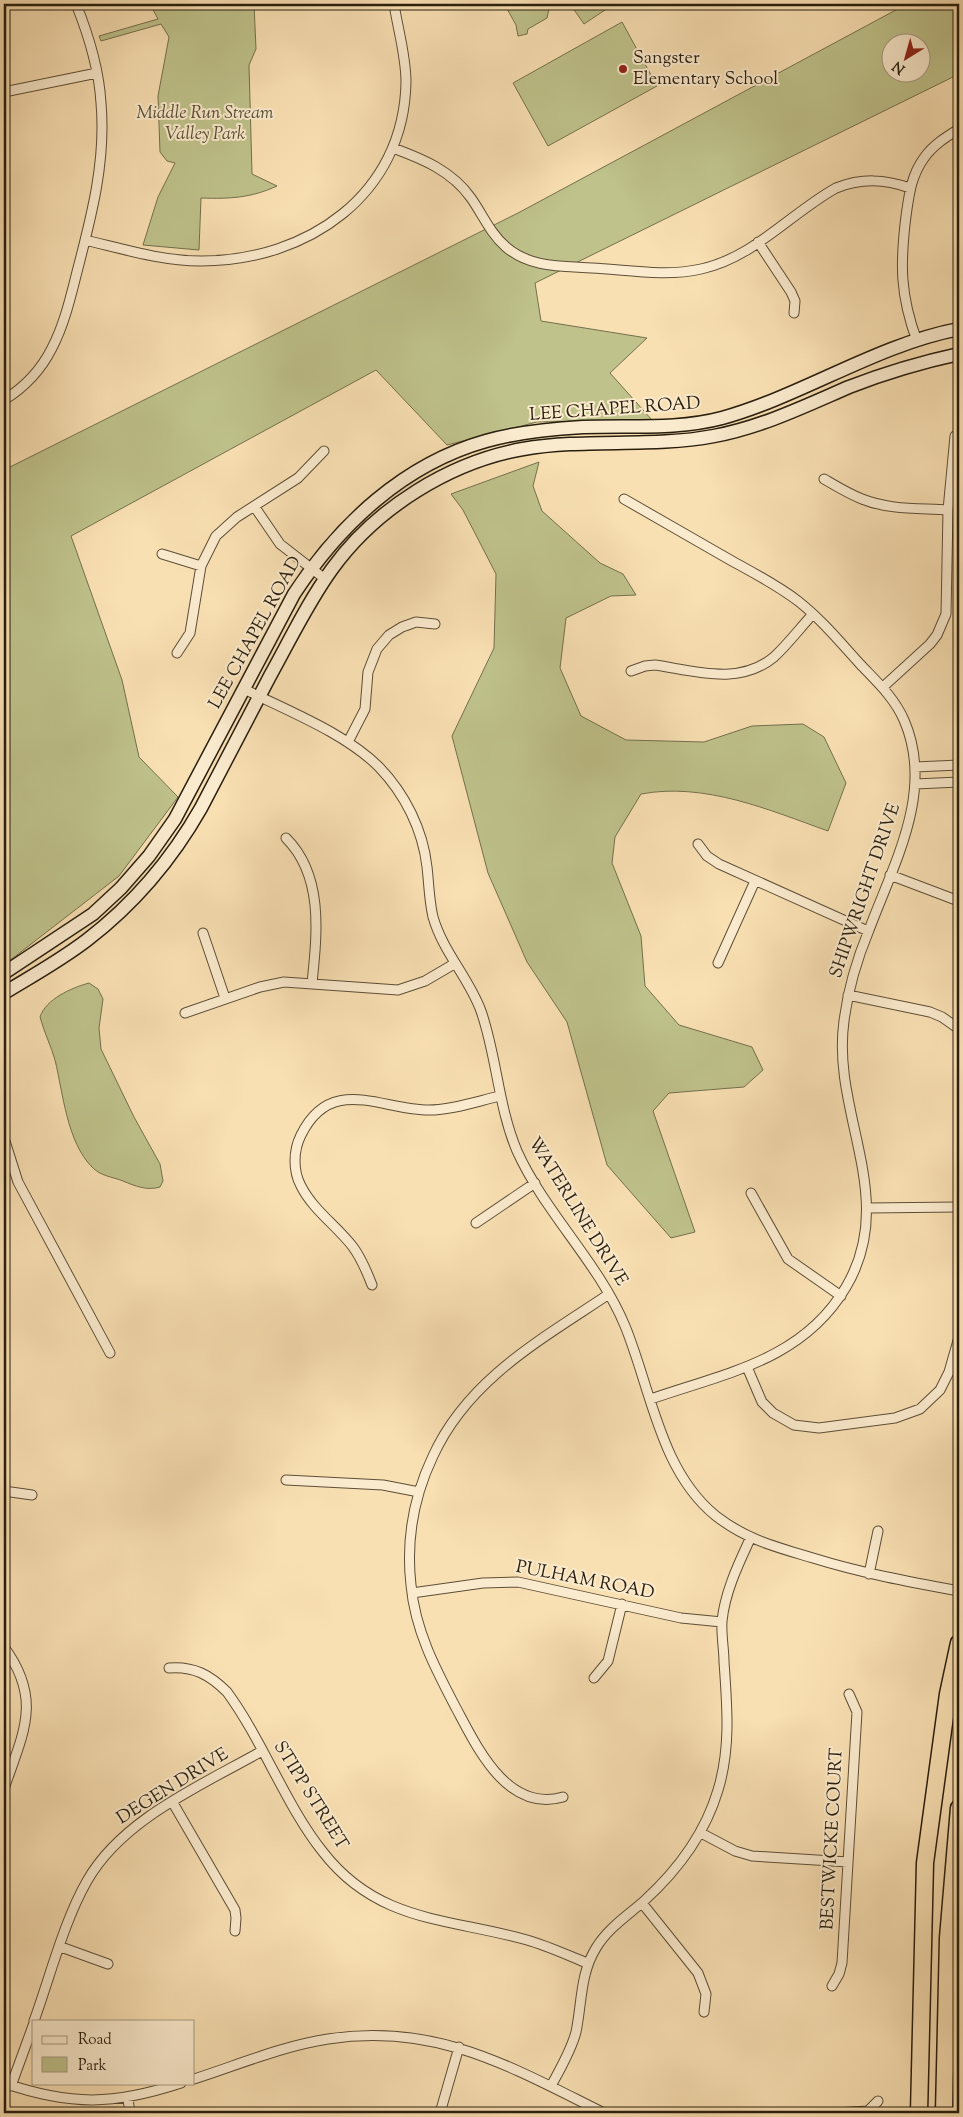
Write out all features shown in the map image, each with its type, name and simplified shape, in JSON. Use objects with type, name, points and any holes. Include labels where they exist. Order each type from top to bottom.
[{"type":"highway","points":[[919,2113],[926,1863],[948,1694],[959,1643]]},
{"type":"highway","points":[[944,2113],[948,1938],[959,1808]]},
{"type":"main road","name":"LEE CHAPEL ROAD","points":[[4,973],[92,914],[135,874],[175,819],[294,594],[310,569],[336,536],[373,503],[420,470],[465,448],[509,436],[550,430],[661,426],[719,418],[746,411],[865,360],[917,341],[959,329]]},
{"type":"main road","name":"LEE CHAPEL ROAD","points":[[4,994],[86,941],[122,910],[147,885],[188,831],[306,609],[325,579],[354,543],[393,508],[426,486],[463,467],[502,454],[525,449],[586,444],[661,442],[737,431],[767,422],[887,374],[916,364],[959,354]]},
{"type":"main road","points":[[661,426],[661,442]]},
{"type":"street","points":[[4,400],[34,376],[52,349],[68,309],[97,189],[102,151],[101,104],[97,73],[76,4]]},
{"type":"street","points":[[85,240],[150,255],[182,260],[232,259],[269,252],[310,236],[344,214],[375,180],[393,148],[400,126],[406,82],[404,55],[394,4]]},
{"type":"street","points":[[4,92],[97,73]]},
{"type":"street","points":[[917,341],[908,318],[901,279],[902,243],[910,188],[916,172],[928,153],[942,140],[959,129]]},
{"type":"street","points":[[393,148],[432,164],[450,176],[470,197],[498,240],[517,255],[537,263],[683,272],[720,264],[758,242],[824,195],[847,184],[874,180],[894,182],[910,188]]},
{"type":"street","points":[[758,242],[791,292],[795,301],[794,313]]},
{"type":"street","points":[[883,687],[930,644],[943,623],[947,603],[948,510],[955,436]]},
{"type":"street","points":[[177,653],[190,633],[201,566],[212,543],[223,529],[254,506],[298,478],[324,452]]},
{"type":"street","points":[[824,479],[854,496],[873,503],[948,510]]},
{"type":"street","name":"SHIPWRIGHT DRIVE","points":[[624,499],[774,585],[813,614],[883,687],[904,720],[910,736],[915,767],[915,784],[910,819],[854,971],[843,1027],[843,1067],[868,1208],[866,1233],[859,1260],[841,1296],[828,1315],[805,1336],[783,1351],[747,1367],[651,1399]]},
{"type":"street","points":[[254,506],[280,544],[325,579]]},
{"type":"street","points":[[162,554],[201,566]]},
{"type":"street","points":[[631,671],[655,665],[717,675],[747,672],[773,657],[813,614]]},
{"type":"street","points":[[348,742],[364,709],[368,672],[377,649],[389,635],[402,627],[416,622],[435,624]]},
{"type":"street","name":"WATERLINE DRIVE","points":[[244,689],[348,742],[369,758],[387,776],[412,814],[424,852],[434,917],[454,964],[470,987],[481,1012],[500,1096],[514,1143],[535,1183],[609,1294],[627,1330],[671,1456],[686,1483],[714,1514],[750,1539],[869,1574],[959,1591]]},
{"type":"street","points":[[915,767],[959,765]]},
{"type":"street","points":[[915,784],[959,782]]},
{"type":"street","points":[[286,838],[302,856],[316,904],[317,926],[312,983]]},
{"type":"street","points":[[698,844],[713,861],[868,931]]},
{"type":"street","points":[[890,875],[956,900]]},
{"type":"street","points":[[718,963],[755,881]]},
{"type":"street","points":[[203,933],[226,998]]},
{"type":"street","points":[[185,1013],[275,983],[312,983],[398,990],[424,981],[454,964]]},
{"type":"street","points":[[848,996],[930,1012],[942,1017],[959,1029]]},
{"type":"street","points":[[372,1284],[353,1248],[312,1202],[300,1185],[296,1171],[295,1155],[304,1128],[318,1112],[329,1105],[353,1098],[428,1110],[500,1096]]},
{"type":"street","points":[[4,1138],[18,1182],[110,1353]]},
{"type":"street","points":[[476,1223],[535,1183]]},
{"type":"street","points":[[751,1193],[788,1259],[841,1296]]},
{"type":"street","points":[[868,1208],[959,1207]]},
{"type":"street","points":[[563,1797],[550,1800],[525,1794],[503,1780],[486,1762],[428,1654],[419,1627],[412,1593],[409,1557],[411,1532],[419,1492],[442,1437],[476,1391],[518,1355],[609,1294]]},
{"type":"street","points":[[747,1367],[762,1402],[773,1413],[794,1425],[819,1428],[895,1418],[920,1408],[940,1390],[949,1372],[959,1337]]},
{"type":"street","points":[[286,1480],[383,1485],[419,1492]]},
{"type":"street","points":[[4,1491],[32,1495]]},
{"type":"street","points":[[869,1574],[878,1531]]},
{"type":"street","points":[[551,2086],[575,2034],[587,1963],[610,1929],[642,1903],[674,1870],[701,1833],[718,1790],[727,1749],[728,1716],[722,1622],[731,1583],[750,1539]]},
{"type":"street","name":"PULHAM ROAD","points":[[412,1593],[484,1583],[518,1582],[681,1618],[722,1622]]},
{"type":"street","points":[[594,1678],[608,1661],[622,1604]]},
{"type":"street","points":[[4,1647],[14,1661],[23,1681],[27,1707],[24,1733],[4,1789]]},
{"type":"street","name":"STIPP STREET","points":[[169,1668],[184,1666],[196,1670],[220,1685],[234,1701],[321,1851],[344,1876],[368,1894],[410,1914],[526,1940],[587,1963]]},
{"type":"street","name":"BESTWICKE COURT","points":[[832,1986],[839,1974],[842,1963],[857,1712],[849,1694]]},
{"type":"street","name":"DEGEN DRIVE","points":[[35,2020],[80,1893],[96,1867],[129,1831],[262,1750]]},
{"type":"street","points":[[173,1803],[235,1910],[234,1931]]},
{"type":"street","points":[[701,1833],[735,1851],[752,1856],[848,1862]]},
{"type":"street","points":[[642,1903],[698,1973],[706,1994],[704,2012]]},
{"type":"street","points":[[61,1947],[108,1964]]},
{"type":"street","name":"DEGEN DRIVE","points":[[8,2084],[32,2027]]},
{"type":"street","points":[[195,2079],[298,2046],[349,2036],[410,2038],[459,2047],[490,2058],[604,2113]]},
{"type":"street","points":[[440,2113],[459,2047]]},
{"type":"street","points":[[8,2084],[63,2098],[128,2099],[178,2084]]},
{"type":"street","points":[[128,2099],[130,2113]]},
{"type":"street","points":[[836,2113],[868,2111],[878,2101]]},
{"type":"green space","name":"Middle Run Stream Valley Park","points":[[150,4],[254,4],[256,49],[249,65],[252,174],[277,186],[240,197],[201,198],[199,250],[143,245],[158,197],[175,163],[167,161],[160,152],[158,96],[169,37],[161,24],[101,41],[99,36],[158,19]]},
{"type":"green space","points":[[506,4],[547,4],[549,9],[547,18],[528,29],[527,34],[518,36],[516,25]]},
{"type":"green space","points":[[570,4],[605,4],[608,8],[584,24]]},
{"type":"green space","points":[[907,4],[959,4],[959,74],[535,283],[541,321],[647,338],[610,373],[652,420],[537,422],[447,445],[376,370],[71,536],[122,680],[139,757],[178,797],[119,876],[4,965],[4,470],[518,213]]},
{"type":"green space","points":[[622,22],[657,86],[548,146],[513,83]]},
{"type":"green space","points":[[539,462],[533,486],[542,511],[600,563],[623,574],[636,595],[611,596],[566,618],[560,668],[581,716],[626,740],[704,742],[752,726],[803,724],[824,737],[846,783],[828,831],[736,800],[713,795],[665,791],[641,794],[615,837],[612,863],[641,936],[645,986],[679,1025],[752,1047],[763,1070],[744,1087],[669,1093],[653,1111],[695,1232],[671,1238],[607,1165],[567,1022],[527,962],[488,873],[452,736],[494,648],[496,574],[463,510],[451,494]]},
{"type":"green space","points":[[89,983],[98,989],[103,999],[99,1028],[101,1049],[134,1117],[160,1164],[163,1181],[160,1187],[150,1188],[132,1185],[99,1172],[84,1157],[71,1131],[55,1060],[40,1017],[48,1005],[60,995]]},
{"type":"place","name":"Sangster Elementary School","points":[[623,69]]}]
